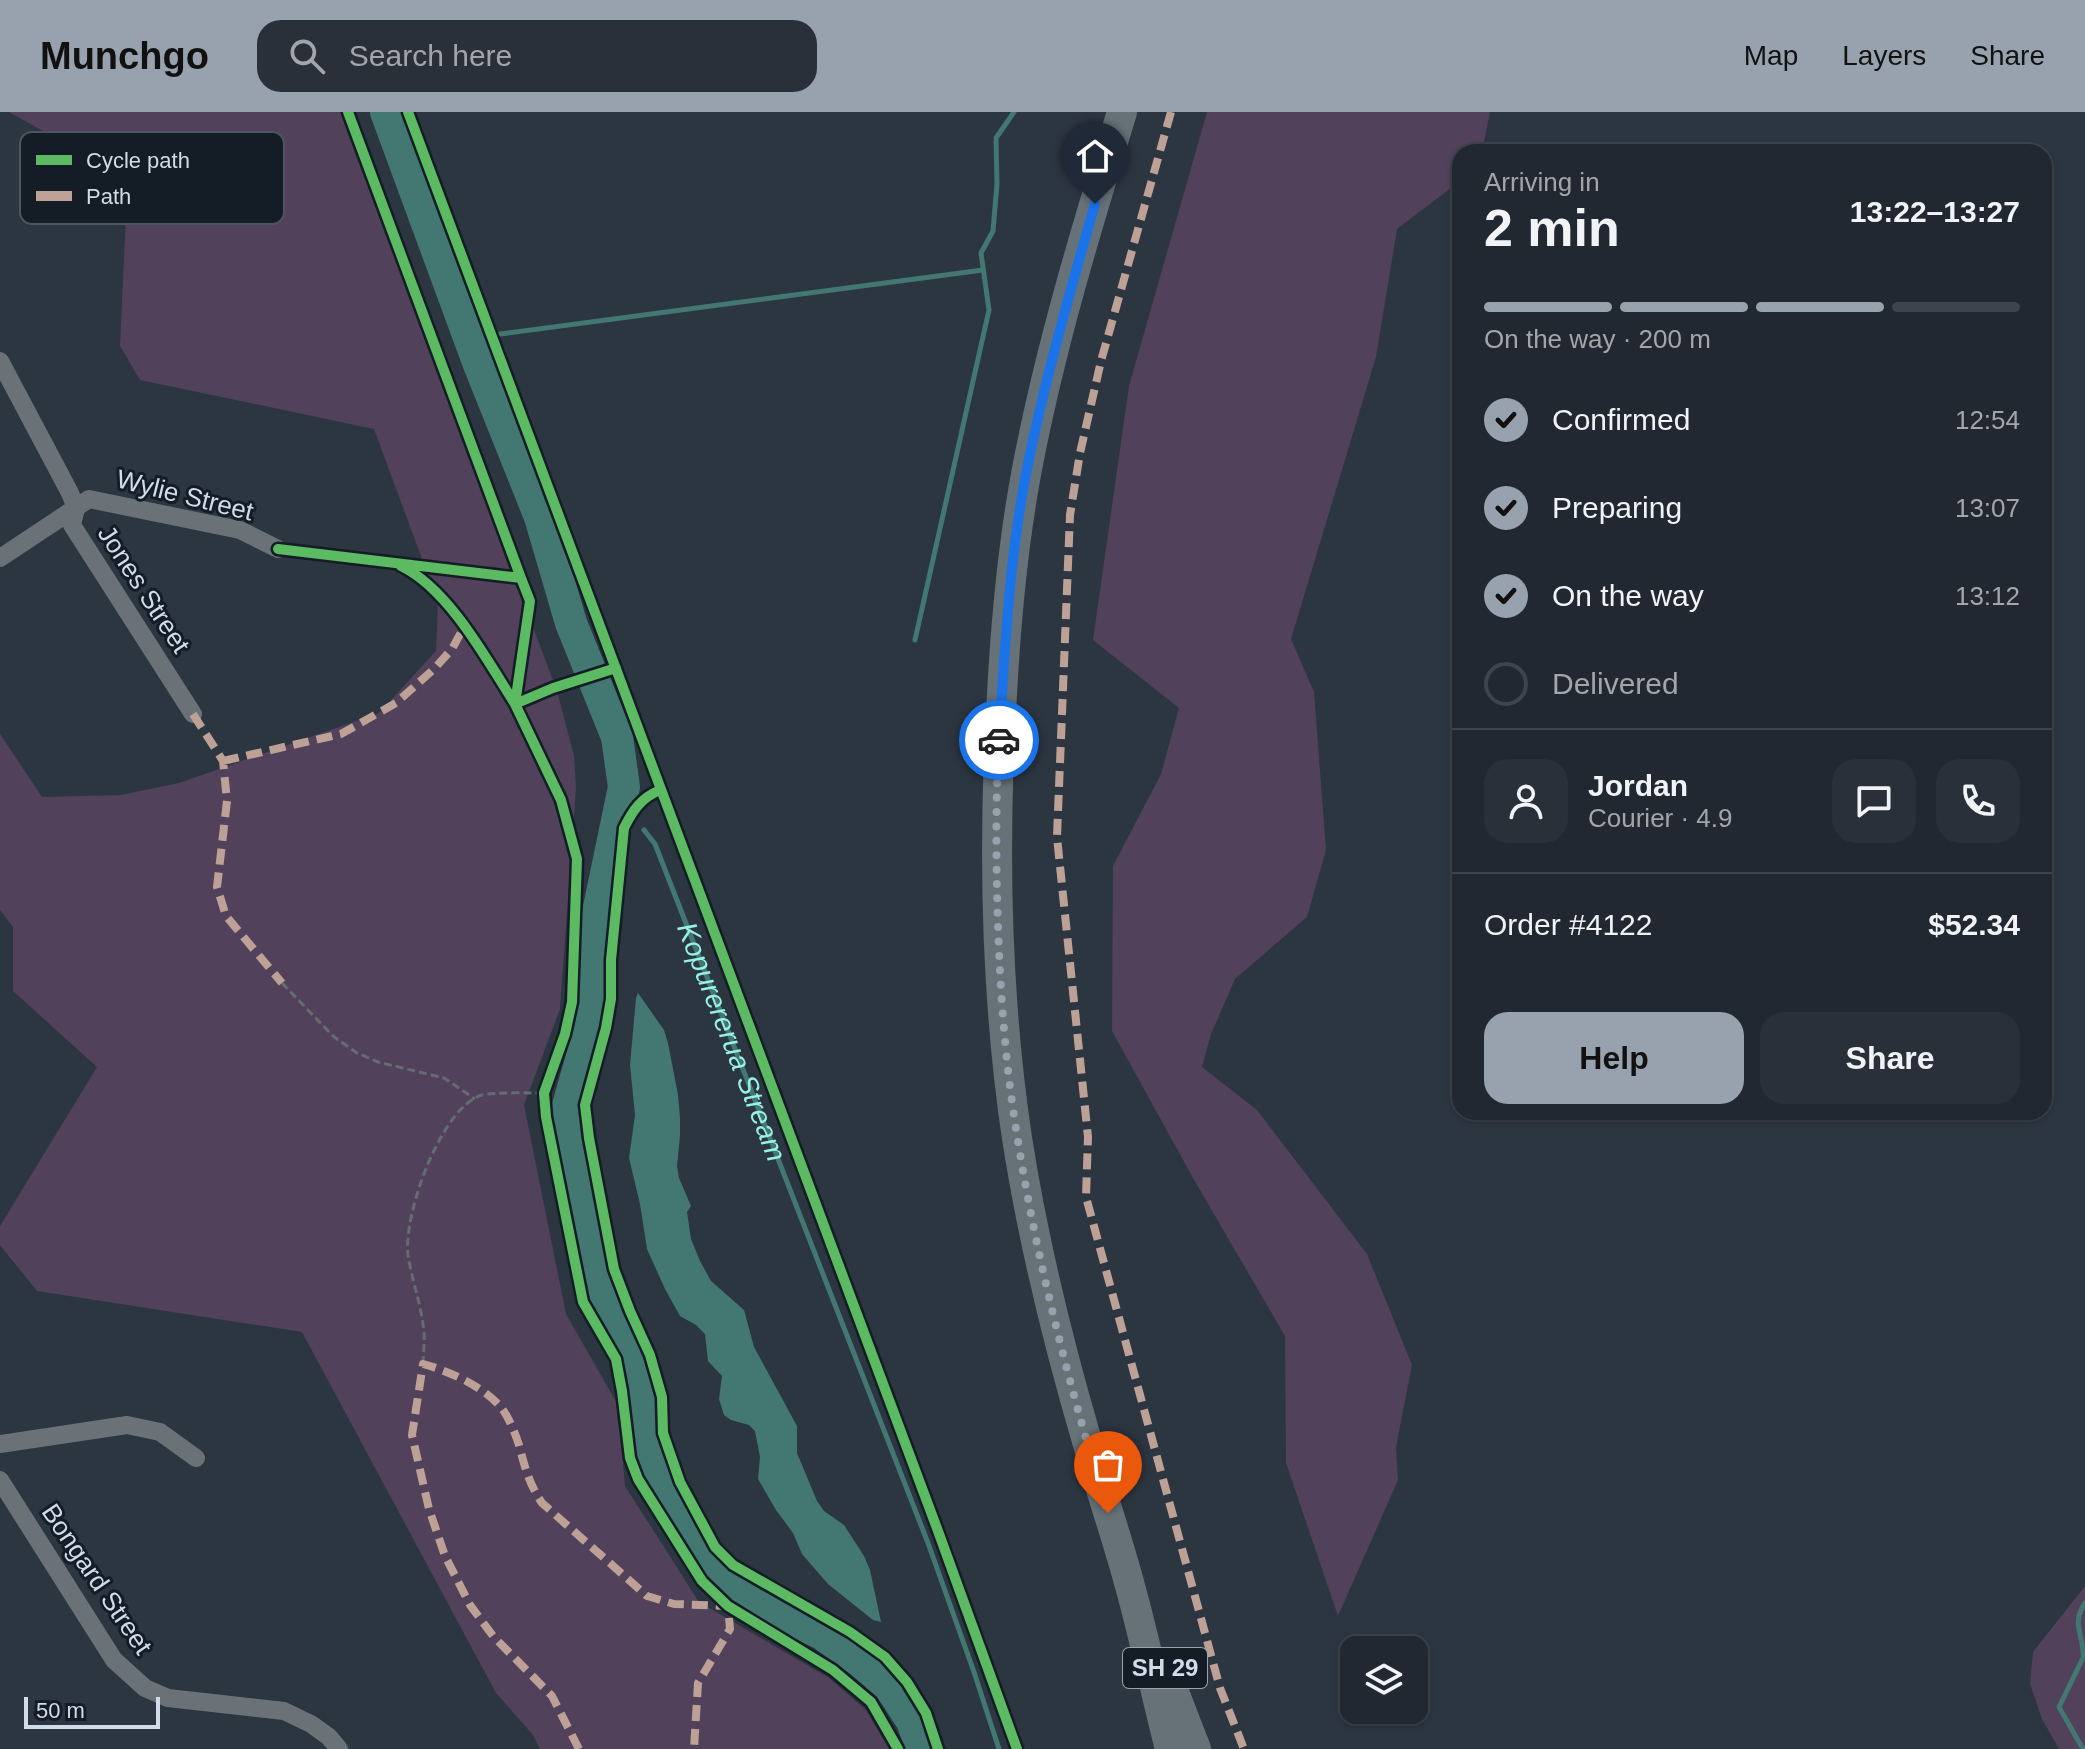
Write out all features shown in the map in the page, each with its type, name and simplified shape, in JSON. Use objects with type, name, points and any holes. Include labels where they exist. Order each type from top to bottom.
[{"type":"highway","name":"SH 29","points":[[1122,112],[1047,375],[1023,493],[1004,653],[996,849],[1002,1009],[1023,1175],[1059,1338],[1131,1588],[1170,1749]]},
{"type":"highway","name":"SH 29","points":[[1131,1588],[1196,1749]]},
{"type":"street","name":"Jones Street","points":[[0,361],[76,508],[72,525],[193,714]]},
{"type":"street","name":"Wylie Street","points":[[0,558],[89,499],[240,530],[278,549]]},
{"type":"street","points":[[0,1444],[127,1425],[160,1432],[196,1458]]},
{"type":"street","name":"Bongard Street","points":[[0,1480],[114,1660],[145,1688],[168,1698],[284,1711],[311,1724],[339,1749]]},
{"type":"path","points":[[282,983],[333,1036],[357,1053],[378,1062],[444,1078],[475,1099]]},
{"type":"path","points":[[545,1105],[544,1093],[549,1078]]},
{"type":"path","points":[[423,1364],[425,1334],[408,1252],[412,1215],[420,1184],[443,1132],[458,1110],[482,1095],[544,1093]]},
{"type":"shaded area","points":[[9,112],[340,112],[557,691],[574,756],[576,787],[560,1009],[524,1105],[566,1314],[618,1405],[625,1486],[699,1602],[829,1678],[866,1710],[889,1749],[540,1749],[533,1735],[496,1693],[302,1332],[37,1291],[0,1245],[0,1226],[97,1067],[13,991],[13,927],[0,910],[0,734],[42,797],[121,795],[179,783],[379,713],[436,651],[438,602],[374,429],[140,380],[120,346],[126,224],[284,224],[284,132],[45,132]]},
{"type":"shaded area","points":[[1207,112],[1490,112],[1484,144],[1452,144],[1452,187],[1397,229],[1376,357],[1291,639],[1314,692],[1326,850],[1307,917],[1235,979],[1211,1034],[1202,1067],[1257,1110],[1367,1254],[1412,1365],[1396,1447],[1398,1480],[1338,1616],[1286,1463],[1285,1336],[1112,1031],[1113,866],[1161,774],[1179,708],[1093,640],[1129,386]]},
{"type":"shaded area","points":[[638,993],[664,1030],[668,1043],[680,1118],[677,1166],[691,1206],[687,1212],[691,1239],[711,1281],[744,1310],[754,1347],[797,1426],[797,1453],[817,1501],[824,1511],[844,1525],[864,1556],[881,1622],[873,1620],[828,1584],[802,1554],[793,1533],[758,1479],[760,1457],[755,1431],[749,1425],[724,1415],[719,1399],[722,1376],[708,1361],[705,1334],[680,1316],[647,1249],[629,1158],[635,1115],[630,1065]]},
{"type":"shaded area","points":[[2085,1586],[2085,1749],[2059,1749],[2042,1719],[2030,1684],[2033,1652]]},
{"type":"waterway","name":"Kopurererua Stream","points":[[386,112],[478,362],[540,517],[571,623],[617,737],[624,787],[596,922],[591,1025],[565,1116],[568,1152],[606,1308],[639,1375],[645,1400],[646,1447],[659,1486],[706,1565],[726,1584],[761,1605],[822,1634],[861,1662],[889,1686],[912,1721],[922,1749]]},
{"type":"waterway","points":[[915,640],[989,310],[981,253],[993,231],[997,184],[996,138],[1014,112]]},
{"type":"waterway","points":[[500,334],[983,270]]},
{"type":"waterway","name":"Kopurererua Stream","points":[[644,830],[655,844],[928,1543],[999,1749]]},
{"type":"waterway","points":[[2083,1749],[2059,1707],[2083,1658],[2078,1624],[2085,1603]]},
{"type":"marked path","points":[[1171,112],[1101,361],[1080,453],[1070,515],[1057,837],[1088,1137],[1086,1197],[1220,1688],[1244,1749]]},
{"type":"marked path","points":[[223,761],[341,734],[396,703],[452,649],[465,625]]},
{"type":"marked path","points":[[193,714],[223,761],[227,801],[217,887],[226,916],[282,983]]},
{"type":"marked path","points":[[579,1749],[552,1696],[493,1636],[470,1605],[445,1556],[429,1509],[412,1435],[423,1364],[467,1381],[496,1402],[512,1427],[530,1481],[542,1503],[647,1596],[674,1604],[728,1606],[730,1629],[698,1683],[694,1749]]},
{"type":"cycle path","points":[[348,112],[521,578]]},
{"type":"cycle path","points":[[408,112],[1017,1749]]},
{"type":"cycle path","points":[[278,549],[521,578],[530,601],[515,704],[561,800],[577,859],[572,1002],[565,1034],[544,1093],[546,1117],[583,1302],[616,1359],[630,1458],[638,1479],[702,1581],[728,1606],[833,1670],[871,1702],[898,1749]]},
{"type":"cycle path","points":[[401,566],[419,577],[451,608],[515,704],[616,668]]},
{"type":"cycle path","points":[[660,790],[638,805],[624,828],[611,960],[611,999],[585,1105],[614,1269],[650,1355],[662,1397],[663,1433],[680,1482],[715,1547],[733,1565],[850,1632],[885,1657],[907,1682],[926,1713],[938,1749]]},
{"type":"way so far","points":[[999,740],[996,849],[998,930],[1002,1009],[1017,1138],[1052,1312],[1108,1513]]},
{"type":"route","points":[[999,740],[1011,574],[1027,468],[1047,375],[1095,204]]}]
